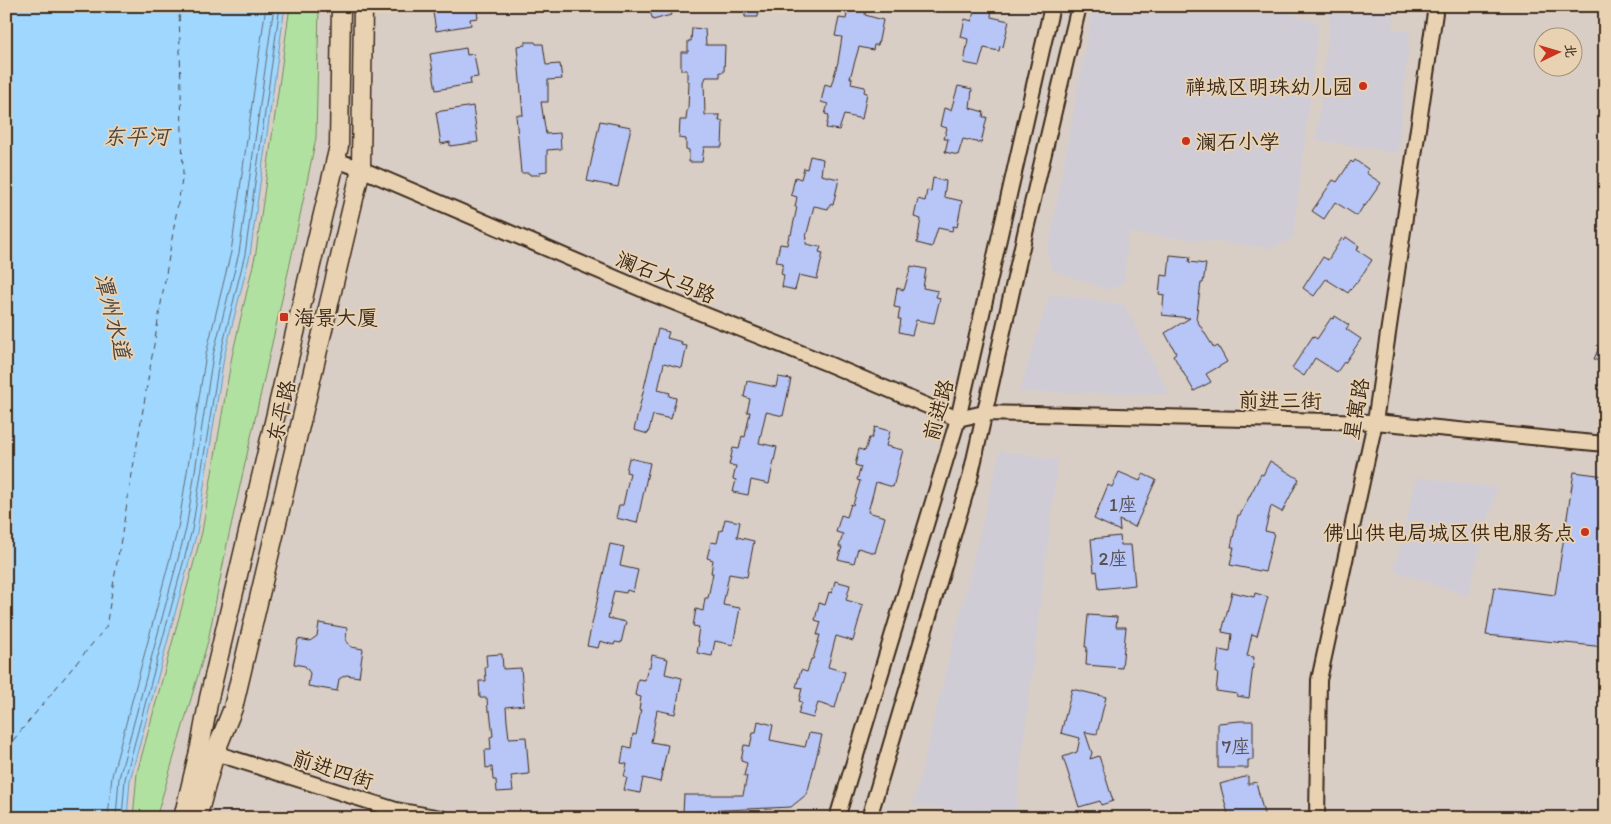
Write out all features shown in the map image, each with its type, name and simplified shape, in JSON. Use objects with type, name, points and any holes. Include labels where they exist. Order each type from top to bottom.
[{"type":"main road","name":"东平路","points":[[183,818],[200,747],[209,698],[339,146],[341,6]]},
{"type":"main road","name":"东平路","points":[[197,818],[215,753],[233,708],[361,169],[363,6]]},
{"type":"street","name":"前进路","points":[[837,818],[958,419],[1052,6]]},
{"type":"street","name":"前进路","points":[[869,818],[970,478],[1079,6]]},
{"type":"street","name":"星寓路","points":[[1318,818],[1319,680],[1376,422],[1436,6]]},
{"type":"street","name":"澜石大马路","points":[[336,160],[653,294],[826,363],[958,419]]},
{"type":"street","points":[[958,419],[984,413]]},
{"type":"street","name":"前进三街","points":[[984,413],[1376,422],[1605,444]]},
{"type":"street","name":"前进四街","points":[[215,753],[396,810],[440,818]]},
{"type":"shaded area","name":"澜石小学","points":[[1093,6],[1293,6],[1292,15],[1319,23],[1293,238],[1273,248],[1128,233],[1124,283],[1109,290],[1052,270],[1047,255]]},
{"type":"shaded area","name":"禅城区明珠幼儿园","points":[[1331,6],[1393,12],[1393,29],[1410,31],[1398,153],[1316,140]]},
{"type":"shaded area","points":[[1050,294],[1124,304],[1169,394],[1019,392]]},
{"type":"shaded area","points":[[1000,451],[1058,460],[1015,815],[913,805]]},
{"type":"shaded area","points":[[1417,477],[1497,488],[1468,596],[1394,571]]},
{"type":"green space","points":[[290,6],[319,6],[316,138],[291,259],[228,539],[208,641],[156,818],[133,818],[137,773],[202,532],[232,356],[256,252]]},
{"type":"water","name":"东平河","points":[[6,6],[285,6],[250,255],[224,357],[197,532],[130,780],[127,818],[6,818]]},
{"type":"building","points":[[432,6],[476,6],[478,18],[470,19],[471,25],[436,31]]},
{"type":"building","points":[[648,6],[668,6],[671,15],[653,20]]},
{"type":"building","points":[[745,6],[759,6],[758,17],[745,17]]},
{"type":"building","points":[[852,6],[866,6],[865,15],[883,20],[878,45],[874,45],[873,50],[859,47],[850,78],[852,78],[851,84],[865,87],[864,92],[867,93],[862,119],[844,115],[839,130],[826,128],[829,115],[825,114],[828,104],[821,102],[825,84],[831,86],[838,62],[842,37],[835,36],[839,18],[846,19],[848,8],[852,9]]},
{"type":"building","points":[[978,6],[992,6],[991,17],[1009,21],[1003,47],[1000,46],[999,51],[984,48],[979,66],[964,63],[968,39],[961,37],[965,19],[972,21],[974,10],[977,11]]},
{"type":"building","points":[[692,28],[705,29],[706,45],[725,45],[724,72],[720,72],[720,77],[706,77],[704,82],[705,115],[720,115],[719,121],[723,121],[722,147],[704,147],[702,162],[689,162],[689,150],[686,149],[686,139],[679,138],[680,120],[686,120],[688,110],[689,81],[687,81],[687,70],[681,70],[681,52],[688,52],[688,41],[691,41]]},
{"type":"building","points":[[525,42],[543,44],[546,65],[560,64],[562,79],[548,80],[548,102],[541,102],[546,134],[560,133],[561,149],[547,150],[547,171],[540,172],[540,175],[521,173],[516,115],[523,115],[517,46],[525,45]]},
{"type":"building","points":[[466,48],[467,55],[474,54],[478,77],[470,78],[471,84],[436,90],[430,54]]},
{"type":"building","points":[[958,86],[972,89],[970,108],[984,112],[983,117],[987,117],[981,143],[963,139],[958,155],[945,152],[948,139],[944,139],[947,128],[940,126],[944,108],[951,110]]},
{"type":"building","points":[[473,106],[478,142],[450,146],[450,142],[441,144],[436,112]]},
{"type":"building","points":[[600,121],[631,127],[618,187],[587,181]]},
{"type":"building","points":[[810,156],[823,159],[821,175],[839,179],[833,205],[830,204],[828,209],[814,206],[806,237],[806,244],[821,247],[819,252],[823,253],[817,279],[799,275],[795,290],[782,287],[784,275],[781,274],[783,263],[776,262],[780,244],[787,245],[789,235],[791,235],[797,207],[795,207],[797,197],[791,195],[795,177],[801,179],[804,168],[807,169]]},
{"type":"building","points":[[1355,160],[1368,169],[1366,173],[1381,183],[1357,216],[1335,202],[1324,219],[1312,211],[1333,180],[1337,182],[1351,161],[1353,163]]},
{"type":"building","points":[[933,178],[946,181],[944,197],[962,201],[957,227],[953,226],[952,231],[938,228],[932,247],[917,243],[921,219],[914,217],[918,199],[925,201],[927,190],[931,191]]},
{"type":"building","points":[[1346,237],[1359,246],[1357,250],[1372,260],[1348,293],[1326,279],[1314,296],[1303,288],[1323,257],[1328,260],[1342,238],[1344,240]]},
{"type":"building","points":[[1170,255],[1190,257],[1189,262],[1206,264],[1203,283],[1201,283],[1196,319],[1214,348],[1218,346],[1227,362],[1206,374],[1211,382],[1194,391],[1173,355],[1176,353],[1165,333],[1190,318],[1162,315],[1164,295],[1159,294],[1161,275],[1168,276]]},
{"type":"building","points":[[911,266],[926,269],[923,288],[938,291],[936,297],[940,298],[934,323],[916,320],[912,335],[899,332],[901,319],[898,319],[900,308],[894,307],[897,288],[904,290]]},
{"type":"building","points":[[1335,316],[1349,325],[1346,329],[1361,339],[1337,372],[1315,358],[1304,376],[1292,368],[1313,336],[1317,339],[1331,318],[1333,319]]},
{"type":"building","points":[[658,329],[669,332],[667,338],[682,342],[681,345],[687,346],[682,368],[664,363],[658,390],[670,393],[669,396],[676,398],[671,419],[653,415],[648,434],[634,430]]},
{"type":"building","points":[[1605,334],[1605,364],[1594,359]]},
{"type":"building","points":[[778,377],[791,379],[783,416],[766,412],[759,443],[777,447],[769,484],[751,480],[748,495],[733,492],[736,480],[733,479],[736,466],[729,465],[733,448],[739,449],[742,436],[745,437],[750,412],[747,412],[750,399],[744,397],[747,381],[776,387]]},
{"type":"building","points":[[875,427],[890,431],[886,446],[903,450],[893,487],[876,482],[868,512],[885,517],[875,553],[858,548],[854,563],[838,559],[842,547],[839,547],[843,534],[836,532],[841,515],[847,517],[851,504],[853,505],[860,481],[857,480],[861,467],[855,465],[859,449],[865,451]]},
{"type":"building","points":[[629,458],[650,463],[637,523],[616,518],[619,505],[623,505],[630,473],[626,472]]},
{"type":"building","points":[[1270,461],[1299,479],[1282,512],[1271,506],[1265,531],[1274,533],[1265,572],[1230,565],[1234,547],[1231,547],[1238,515],[1240,515],[1261,474],[1263,475]]},
{"type":"building","points":[[1119,472],[1140,481],[1143,474],[1156,480],[1135,527],[1119,520],[1120,531],[1094,519],[1108,485],[1112,487]]},
{"type":"building","name":"佛山供电局城区供电服务点","points":[[1574,472],[1605,476],[1605,647],[1486,635],[1494,587],[1555,595]]},
{"type":"building","points":[[725,519],[740,522],[737,537],[754,541],[747,577],[729,574],[723,605],[740,608],[733,645],[715,641],[712,656],[697,653],[699,627],[693,626],[696,609],[703,611],[705,598],[708,598],[713,573],[711,573],[713,560],[707,558],[711,542],[717,543]]},
{"type":"building","points":[[1120,536],[1121,545],[1131,545],[1135,585],[1099,589],[1097,571],[1094,572],[1091,539]]},
{"type":"building","points":[[610,544],[624,547],[620,566],[638,570],[633,592],[627,590],[626,593],[614,591],[608,618],[626,622],[621,643],[615,642],[614,645],[600,641],[598,648],[587,646]]},
{"type":"building","points":[[835,581],[850,585],[846,600],[863,605],[853,641],[836,636],[828,667],[845,672],[835,708],[818,703],[813,718],[798,714],[802,702],[799,701],[802,688],[796,687],[801,670],[807,672],[811,659],[813,659],[820,635],[817,635],[821,622],[815,620],[819,603],[825,605],[829,592],[832,593]]},
{"type":"building","points":[[1232,592],[1254,597],[1255,593],[1268,597],[1257,636],[1252,634],[1247,656],[1254,657],[1249,698],[1216,691],[1219,650],[1230,652],[1232,634],[1222,632]]},
{"type":"building","points":[[1088,615],[1117,617],[1116,627],[1126,627],[1122,668],[1086,665],[1087,647],[1085,647]]},
{"type":"building","points":[[319,623],[347,628],[346,640],[351,647],[363,649],[359,677],[346,675],[339,679],[337,691],[308,686],[310,673],[305,666],[294,664],[298,639],[310,641],[317,636]]},
{"type":"building","points":[[502,654],[503,669],[521,668],[524,705],[506,707],[507,721],[509,738],[526,737],[529,774],[511,776],[513,791],[497,792],[496,780],[493,780],[492,767],[486,768],[485,750],[491,750],[490,737],[493,736],[487,698],[480,698],[479,681],[486,681],[486,655]]},
{"type":"building","points":[[652,655],[668,659],[665,674],[682,678],[675,714],[657,710],[651,742],[668,745],[660,782],[643,778],[640,793],[624,790],[627,778],[624,777],[627,764],[621,763],[624,746],[631,748],[633,734],[636,735],[641,710],[639,710],[641,697],[635,695],[638,679],[645,680]]},
{"type":"building","points":[[1072,689],[1106,697],[1097,734],[1085,732],[1092,753],[1090,759],[1099,756],[1113,801],[1101,805],[1100,801],[1079,807],[1063,757],[1077,752],[1080,738],[1061,733]]},
{"type":"building","points":[[758,721],[773,725],[770,740],[805,747],[809,733],[822,735],[807,794],[791,807],[683,812],[684,795],[743,795],[747,776],[744,776],[747,763],[741,761],[744,745],[750,746],[753,733],[756,733]]},
{"type":"building","points":[[1253,721],[1253,760],[1248,760],[1248,768],[1218,768],[1218,723]]},
{"type":"building","points":[[1248,776],[1248,784],[1256,782],[1265,818],[1229,818],[1220,784]]},
{"type":"ferry route","points":[[6,749],[106,627],[183,174],[179,6]]},
{"type":"place","name":"禅城区明珠幼儿园","points":[[1363,86]]},
{"type":"place","name":"澜石小学","points":[[1186,141]]},
{"type":"place","name":"海景大厦","points":[[284,317]]},
{"type":"place","name":"佛山供电局城区供电服务点","points":[[1585,532]]},
{"type":"water label","name":"潭州水道","points":[[113,316]]}]
